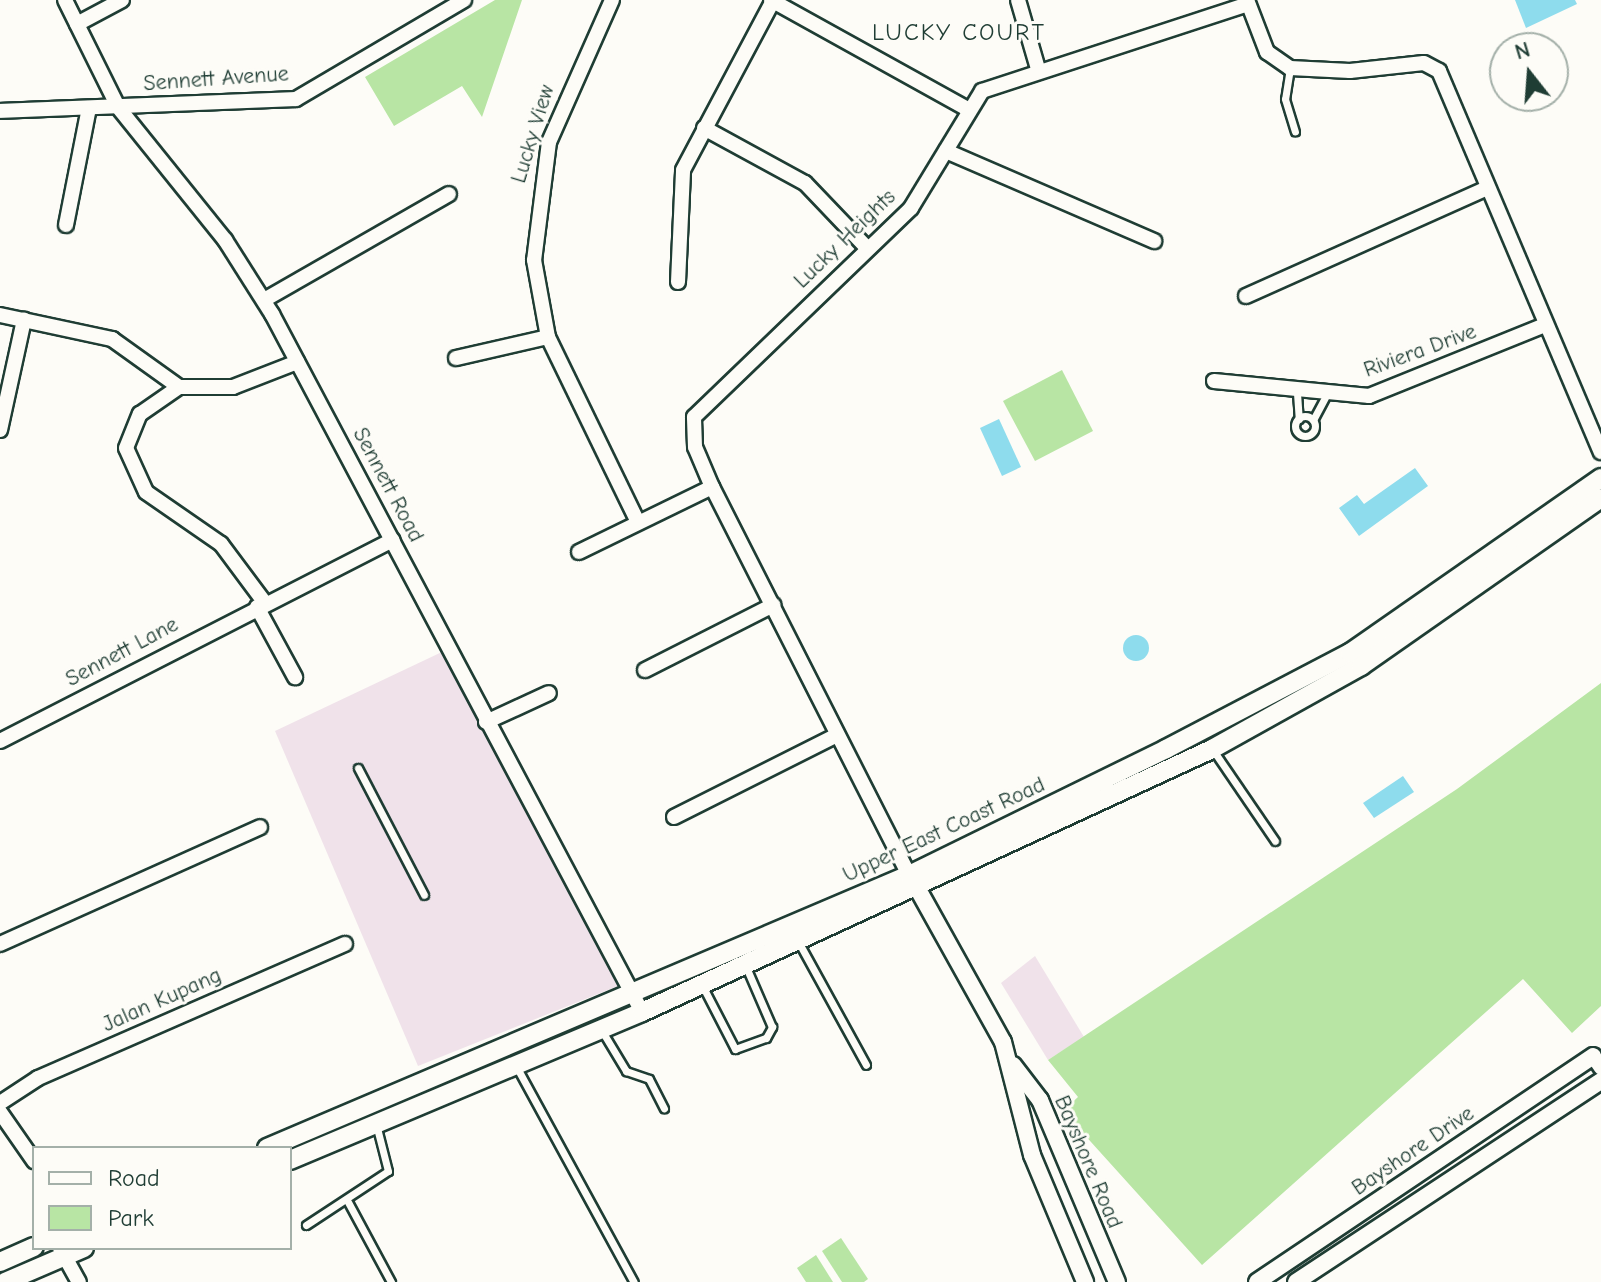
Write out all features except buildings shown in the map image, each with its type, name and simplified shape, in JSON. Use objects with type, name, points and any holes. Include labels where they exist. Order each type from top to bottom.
[{"type":"main road","name":"Upper East Coast Road","points":[[292,1159],[601,1030],[637,1003],[702,984],[797,941],[914,881],[1350,653],[1601,478]]},
{"type":"main road","name":"Upper East Coast Road","points":[[272,1146],[637,1003],[1212,749],[1361,666],[1601,498]]},
{"type":"main road","points":[[0,1262],[32,1248]]},
{"type":"main road","points":[[5,1282],[63,1252]]},
{"type":"street","name":"Sennett Road","points":[[65,0],[118,107],[264,300],[637,1003]]},
{"type":"street","points":[[77,24],[122,0]]},
{"type":"street","name":"Sennett Avenue","points":[[0,111],[296,99],[464,0]]},
{"type":"street","name":"Lucky View","points":[[612,0],[554,129],[537,199],[534,260],[548,337],[638,522]]},
{"type":"street","points":[[1018,0],[1038,69]]},
{"type":"street","points":[[678,282],[681,183],[704,128],[772,1],[968,109]]},
{"type":"street","points":[[1248,2],[1267,52],[1290,68],[1431,66],[1446,81],[1542,326],[1601,452]]},
{"type":"street","name":"Lucky Heights","points":[[914,881],[712,487],[693,433],[703,402],[915,202],[968,109],[994,84],[1248,2]]},
{"type":"street","points":[[66,225],[89,108]]},
{"type":"street","points":[[704,128],[805,183],[868,249]]},
{"type":"street","points":[[946,151],[1154,241]]},
{"type":"street","points":[[1246,296],[1488,188]]},
{"type":"street","points":[[264,300],[449,194]]},
{"type":"street","points":[[0,315],[112,339],[179,387],[233,387],[297,362]]},
{"type":"street","points":[[0,430],[24,320]]},
{"type":"street","name":"Riviera Drive","points":[[1214,381],[1325,397],[1369,396],[1410,384],[1542,326]]},
{"type":"street","points":[[456,358],[548,337]]},
{"type":"street","points":[[179,387],[135,422],[126,448],[131,470],[146,492],[221,544],[261,605],[295,677]]},
{"type":"street","points":[[579,552],[712,487]]},
{"type":"street","name":"Sennett Lane","points":[[0,741],[393,540]]},
{"type":"street","points":[[645,670],[773,605]]},
{"type":"street","points":[[486,722],[549,693]]},
{"type":"street","points":[[674,817],[837,735]]},
{"type":"street","points":[[0,944],[260,827]]},
{"type":"street","name":"Bayshore Road","points":[[914,881],[976,983],[1012,1064],[1032,1155],[1085,1282]]},
{"type":"street","name":"Jalan Kupang","points":[[0,1103],[38,1078],[345,944]]},
{"type":"street","name":"Bayshore Drive","points":[[1257,1282],[1597,1062]]},
{"type":"street","name":"Bayshore Road","points":[[1012,1064],[1040,1100],[1117,1282]]},
{"type":"street","name":"Bayshore Drive","points":[[1296,1282],[1601,1081]]},
{"type":"street","points":[[0,1112],[32,1158]]},
{"type":"street","points":[[63,1252],[79,1282]]},
{"type":"lane","points":[[1290,68],[1285,99],[1295,131]]},
{"type":"lane","points":[[1297,393],[1299,419],[1295,428],[1303,436],[1312,432],[1313,420],[1325,397]]},
{"type":"lane","points":[[1299,419],[1313,420]]},
{"type":"lane","points":[[1212,749],[1275,841]]},
{"type":"lane","points":[[358,768],[424,895]]},
{"type":"lane","points":[[797,941],[866,1065]]},
{"type":"lane","points":[[702,984],[737,1051],[772,1032],[745,965]]},
{"type":"lane","points":[[601,1030],[626,1071],[649,1079],[664,1108]]},
{"type":"lane","points":[[516,1066],[634,1282]]},
{"type":"lane","points":[[306,1225],[348,1202],[391,1167],[376,1123]]},
{"type":"lane","points":[[348,1202],[391,1282]]},
{"type":"shaded area","points":[[444,651],[618,986],[418,1066],[275,731]]},
{"type":"shaded area","points":[[1035,956],[1084,1037],[1048,1060],[1001,983]]},
{"type":"green space","points":[[495,0],[522,0],[482,117],[462,86],[394,126],[365,77]]},
{"type":"green space","points":[[1062,370],[1093,431],[1035,461],[1003,401]]},
{"type":"green space","points":[[1601,683],[1601,1006],[1572,1033],[1523,979],[1202,1265],[1063,1111],[1078,1097],[1048,1060],[1457,789]]},
{"type":"green space","points":[[841,1238],[868,1279],[864,1282],[842,1282],[822,1251]]},
{"type":"green space","points":[[816,1255],[833,1282],[806,1282],[797,1268]]},
{"type":"water","points":[[1515,0],[1575,0],[1577,4],[1526,28]]},
{"type":"water","points":[[999,419],[1021,467],[1002,476],[980,428]]},
{"type":"water","points":[[1415,468],[1428,486],[1359,536],[1339,508],[1357,495],[1364,504]]},
{"type":"water","points":[[1136,635],[1145,639],[1149,648],[1145,657],[1136,661],[1127,657],[1123,648],[1127,639]]},
{"type":"water","points":[[1403,776],[1414,792],[1374,818],[1363,803]]},
{"type":"district","name":"LUCKY COURT","points":[[959,33]]}]
